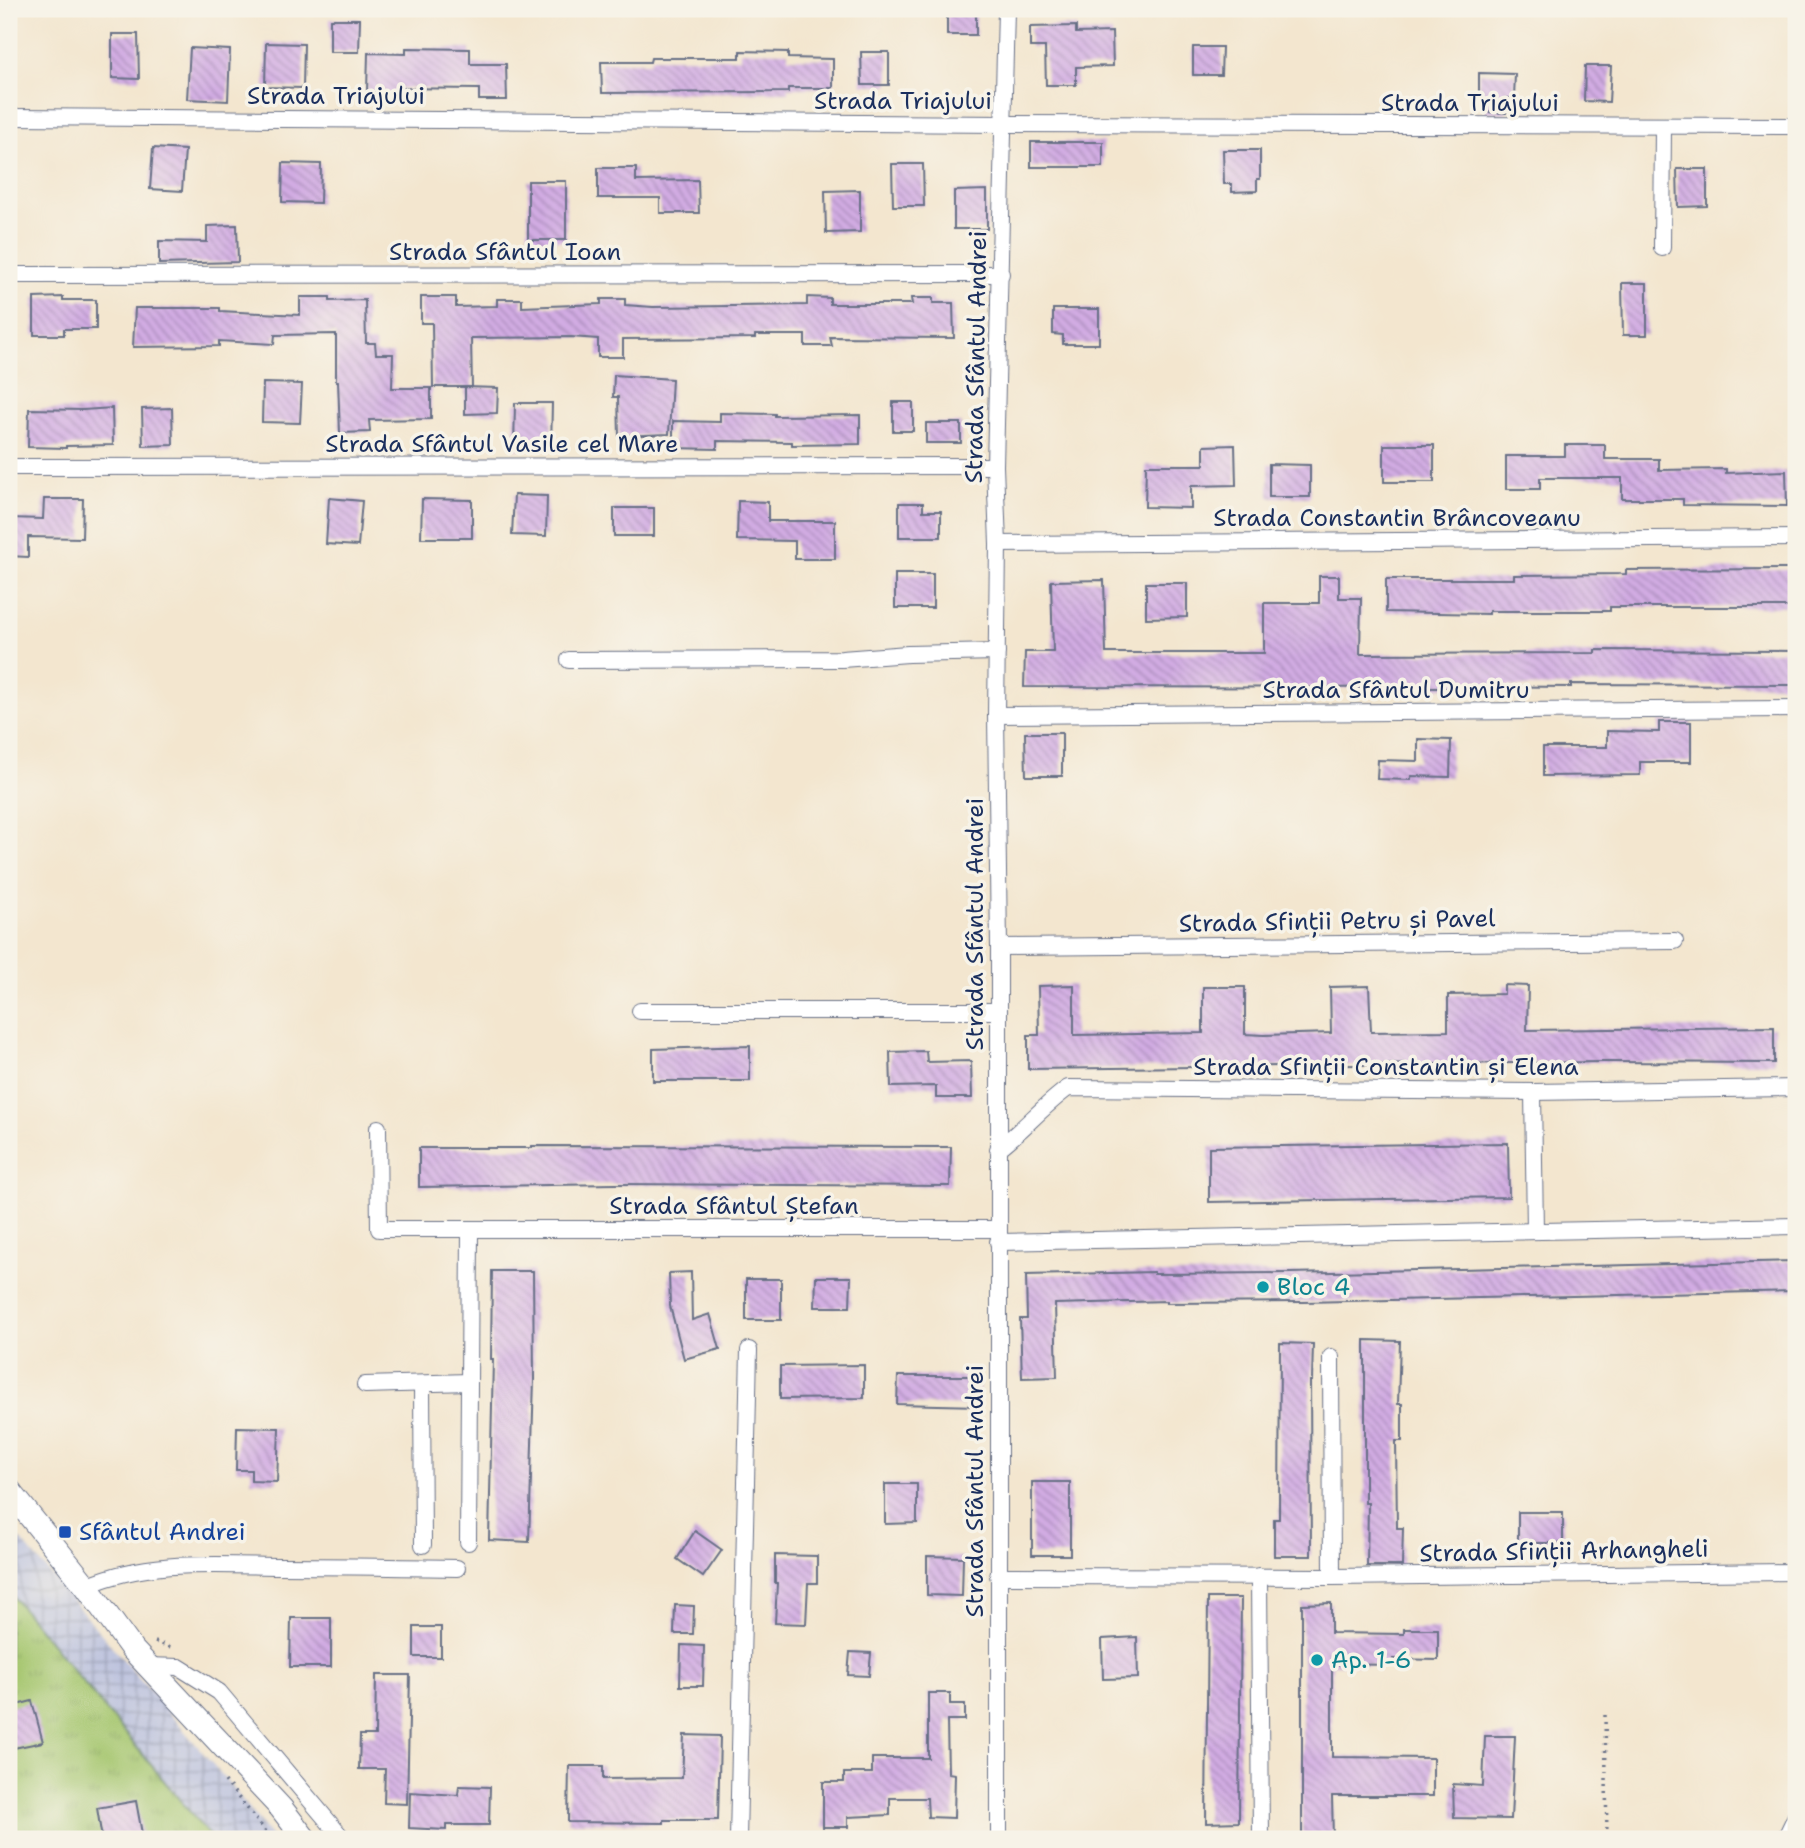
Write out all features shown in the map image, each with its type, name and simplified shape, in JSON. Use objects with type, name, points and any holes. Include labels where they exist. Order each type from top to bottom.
[{"type":"main road","points":[[9,1490],[86,1586],[132,1649],[281,1808],[305,1839]]},
{"type":"main road","points":[[247,1773],[288,1839]]},
{"type":"street","name":"Strada Sfântul Andrei","points":[[999,1839],[999,947],[996,715],[998,544],[995,466],[1006,9]]},
{"type":"street","name":"Strada Triajului","points":[[9,117],[1796,126]]},
{"type":"street","points":[[1662,248],[1663,126]]},
{"type":"street","name":"Strada Sfântul Ioan","points":[[9,275],[1000,274]]},
{"type":"street","name":"Strada Sfântul Vasile cel Mare","points":[[9,467],[995,466]]},
{"type":"street","name":"Strada Constantin Brâncoveanu","points":[[998,544],[1796,538]]},
{"type":"street","points":[[569,660],[842,659],[997,652]]},
{"type":"street","name":"Strada Sfântul Dumitru","points":[[996,715],[1796,709]]},
{"type":"street","name":"Strada Sfinții Petru și Pavel","points":[[999,947],[1675,940]]},
{"type":"street","points":[[640,1011],[999,1011]]},
{"type":"street","name":"Strada Sfinții Constantin și Elena","points":[[998,1149],[1021,1131],[1048,1102],[1068,1088],[1533,1092],[1796,1088]]},
{"type":"street","points":[[1533,1092],[1535,1231]]},
{"type":"street","name":"Strada Sfântul Ștefan","points":[[378,1128],[379,1229],[998,1235]]},
{"type":"street","points":[[998,1235],[1796,1226]]},
{"type":"street","points":[[468,1542],[470,1229]]},
{"type":"street","points":[[738,1839],[750,1350]]},
{"type":"street","points":[[1331,1357],[1332,1577]]},
{"type":"street","points":[[365,1385],[469,1382]]},
{"type":"street","points":[[422,1384],[423,1545]]},
{"type":"street","points":[[86,1586],[108,1576],[147,1567],[193,1564],[457,1568]]},
{"type":"street","name":"Strada Sfinții Arhangheli","points":[[998,1576],[1332,1577],[1796,1572]]},
{"type":"street","points":[[1259,1576],[1261,1839]]},
{"type":"street","points":[[148,1666],[179,1667],[219,1692],[344,1839]]},
{"type":"street","points":[[1785,1839],[1796,1816]]},
{"type":"path","points":[[1605,1715],[1607,1839]]},
{"type":"shaded area","points":[[9,1526],[234,1789],[272,1839],[9,1839]]},
{"type":"green space","points":[[9,1592],[212,1839],[9,1839]]},
{"type":"building","points":[[947,13],[976,13],[976,35],[947,35]]},
{"type":"building","points":[[330,19],[360,19],[359,52],[330,52]]},
{"type":"building","points":[[1076,26],[1076,33],[1112,32],[1113,66],[1076,67],[1076,85],[1046,85],[1045,47],[1030,47],[1030,27]]},
{"type":"building","points":[[112,34],[138,34],[139,79],[112,78]]},
{"type":"building","points":[[266,43],[304,44],[303,88],[265,87]]},
{"type":"building","points":[[1193,47],[1222,47],[1221,75],[1193,75]]},
{"type":"building","points":[[190,48],[230,50],[228,101],[187,99]]},
{"type":"building","points":[[406,48],[470,49],[470,64],[506,64],[507,100],[479,100],[479,89],[396,88],[395,93],[367,92],[368,53],[406,54]]},
{"type":"building","points":[[740,51],[788,52],[788,58],[833,59],[833,88],[788,88],[788,92],[602,93],[601,62],[650,62],[651,58],[740,58]]},
{"type":"building","points":[[861,52],[889,52],[889,85],[862,85]]},
{"type":"building","points":[[1585,66],[1611,66],[1609,102],[1584,101]]},
{"type":"building","points":[[1479,73],[1515,74],[1514,98],[1507,98],[1506,113],[1484,112],[1484,100],[1479,99]]},
{"type":"building","points":[[1031,142],[1103,142],[1103,167],[1031,167]]},
{"type":"building","points":[[153,148],[185,150],[182,191],[150,189]]},
{"type":"building","points":[[1223,150],[1260,150],[1260,179],[1257,179],[1257,191],[1232,192],[1232,184],[1224,184]]},
{"type":"building","points":[[283,163],[321,164],[320,203],[282,202]]},
{"type":"building","points":[[892,164],[923,164],[924,206],[893,206]]},
{"type":"building","points":[[598,168],[636,168],[636,181],[698,180],[699,213],[660,213],[660,198],[598,198]]},
{"type":"building","points":[[1677,169],[1707,169],[1707,206],[1678,207]]},
{"type":"building","points":[[528,181],[566,181],[566,240],[528,240]]},
{"type":"building","points":[[860,190],[860,232],[826,233],[825,191]]},
{"type":"building","points":[[987,190],[987,229],[954,229],[954,191]]},
{"type":"building","points":[[237,225],[238,262],[159,264],[159,241],[207,242],[207,226]]},
{"type":"building","points":[[1622,283],[1647,283],[1647,335],[1623,335]]},
{"type":"building","points":[[63,297],[63,300],[96,300],[96,329],[64,329],[64,335],[34,335],[34,298]]},
{"type":"building","points":[[300,297],[330,297],[330,301],[365,300],[366,343],[375,343],[376,354],[393,354],[392,388],[431,388],[431,419],[369,420],[370,432],[340,433],[336,334],[275,335],[274,344],[219,341],[219,346],[133,347],[135,308],[220,308],[220,311],[300,315]]},
{"type":"building","points":[[421,297],[456,297],[456,307],[497,306],[497,299],[522,299],[522,307],[601,304],[601,299],[625,299],[625,305],[653,307],[807,305],[807,297],[830,298],[830,304],[912,304],[911,298],[933,298],[933,303],[953,303],[954,338],[830,337],[832,346],[805,346],[805,335],[623,339],[623,357],[598,357],[598,339],[471,338],[472,387],[433,387],[432,323],[421,323]]},
{"type":"building","points":[[1053,309],[1099,309],[1099,344],[1063,344],[1063,335],[1053,334]]},
{"type":"building","points":[[614,375],[672,379],[669,434],[619,436],[618,397],[613,397]]},
{"type":"building","points":[[263,383],[302,384],[300,423],[262,422]]},
{"type":"building","points":[[465,387],[498,388],[497,413],[465,414]]},
{"type":"building","points":[[893,402],[913,402],[913,431],[893,431]]},
{"type":"building","points":[[515,403],[552,403],[551,449],[514,449]]},
{"type":"building","points":[[112,408],[113,445],[28,447],[29,409]]},
{"type":"building","points":[[172,408],[173,445],[143,446],[142,409]]},
{"type":"building","points":[[720,413],[775,416],[860,415],[860,444],[792,445],[792,442],[717,441],[717,449],[673,448],[673,421],[720,422]]},
{"type":"building","points":[[926,423],[961,423],[961,443],[926,443]]},
{"type":"building","points":[[1235,445],[1236,485],[1191,486],[1191,508],[1145,507],[1146,465],[1204,465],[1204,446]]},
{"type":"building","points":[[1384,445],[1434,445],[1434,482],[1384,482]]},
{"type":"building","points":[[1565,445],[1605,445],[1605,459],[1659,459],[1659,470],[1726,469],[1726,473],[1786,471],[1787,506],[1683,505],[1683,499],[1622,499],[1622,478],[1540,478],[1540,489],[1506,489],[1506,456],[1565,456]]},
{"type":"building","points":[[1269,464],[1310,465],[1310,497],[1269,497]]},
{"type":"building","points":[[514,495],[547,496],[546,536],[512,535]]},
{"type":"building","points":[[329,498],[362,501],[358,546],[326,544]]},
{"type":"building","points":[[44,499],[83,499],[82,538],[28,537],[28,557],[9,556],[9,518],[43,519]]},
{"type":"building","points":[[422,499],[472,500],[472,538],[421,538]]},
{"type":"building","points":[[738,501],[768,502],[768,521],[835,521],[835,559],[795,559],[795,541],[737,540]]},
{"type":"building","points":[[899,503],[923,503],[923,511],[941,511],[941,537],[899,537]]},
{"type":"building","points":[[614,508],[654,508],[654,536],[614,536]]},
{"type":"building","points":[[1790,569],[1791,607],[1610,607],[1610,611],[1489,611],[1489,614],[1386,612],[1386,579],[1514,579],[1514,575],[1626,574],[1626,570]]},
{"type":"building","points":[[895,574],[933,574],[933,608],[895,608]]},
{"type":"building","points":[[1319,576],[1339,576],[1339,598],[1361,598],[1360,654],[1595,653],[1595,650],[1796,651],[1796,685],[1571,684],[1571,687],[1459,688],[1024,687],[1025,652],[1053,652],[1051,581],[1104,580],[1106,653],[1264,653],[1264,603],[1319,603]]},
{"type":"building","points":[[1146,583],[1187,583],[1187,617],[1146,618]]},
{"type":"building","points":[[1659,722],[1691,722],[1691,762],[1640,762],[1640,775],[1543,776],[1543,747],[1607,747],[1607,731],[1659,732]]},
{"type":"building","points":[[1025,733],[1062,733],[1062,776],[1026,776]]},
{"type":"building","points":[[1418,739],[1451,740],[1450,777],[1377,779],[1378,760],[1418,761]]},
{"type":"building","points":[[1074,985],[1074,1035],[1203,1033],[1203,987],[1245,987],[1245,1034],[1331,1033],[1330,987],[1369,986],[1371,1032],[1448,1031],[1448,995],[1504,994],[1504,985],[1528,986],[1527,1030],[1774,1027],[1774,1063],[1605,1062],[1028,1069],[1028,1035],[1039,1035],[1038,986]]},
{"type":"building","points":[[750,1046],[750,1081],[653,1081],[653,1049]]},
{"type":"building","points":[[926,1051],[927,1062],[971,1061],[972,1098],[936,1098],[936,1086],[891,1087],[890,1052]]},
{"type":"building","points":[[1508,1143],[1509,1197],[1209,1202],[1209,1147]]},
{"type":"building","points":[[951,1147],[950,1186],[616,1184],[419,1187],[419,1148]]},
{"type":"building","points":[[1796,1261],[1796,1291],[1304,1302],[1167,1301],[1055,1304],[1057,1377],[1022,1378],[1020,1319],[1027,1319],[1026,1275],[1290,1273]]},
{"type":"building","points":[[492,1271],[533,1271],[534,1379],[529,1542],[489,1540]]},
{"type":"building","points":[[691,1272],[692,1320],[710,1314],[720,1349],[684,1359],[670,1306],[669,1273]]},
{"type":"building","points":[[816,1277],[851,1277],[850,1307],[815,1307]]},
{"type":"building","points":[[746,1279],[781,1279],[781,1320],[746,1320]]},
{"type":"building","points":[[1365,1340],[1400,1341],[1398,1404],[1402,1404],[1402,1441],[1396,1441],[1397,1528],[1403,1528],[1402,1566],[1367,1566]]},
{"type":"building","points":[[1280,1343],[1313,1344],[1310,1381],[1311,1556],[1274,1556],[1274,1519],[1279,1519]]},
{"type":"building","points":[[864,1365],[864,1398],[780,1399],[780,1366]]},
{"type":"building","points":[[898,1376],[979,1376],[979,1406],[897,1404]]},
{"type":"building","points":[[237,1427],[279,1428],[277,1482],[251,1481],[251,1470],[236,1470]]},
{"type":"building","points":[[1032,1482],[1070,1482],[1070,1555],[1032,1555]]},
{"type":"building","points":[[885,1484],[917,1484],[917,1523],[885,1524]]},
{"type":"building","points":[[1518,1512],[1563,1512],[1563,1543],[1518,1543]]},
{"type":"building","points":[[695,1531],[722,1550],[703,1577],[677,1559]]},
{"type":"building","points":[[775,1555],[817,1556],[817,1583],[808,1583],[806,1624],[775,1623]]},
{"type":"building","points":[[927,1556],[963,1557],[962,1596],[927,1595]]},
{"type":"building","points":[[1208,1598],[1241,1598],[1239,1822],[1206,1823]]},
{"type":"building","points":[[1331,1603],[1331,1633],[1404,1634],[1404,1629],[1438,1629],[1438,1660],[1393,1659],[1393,1665],[1332,1664],[1332,1757],[1433,1758],[1433,1796],[1332,1796],[1333,1839],[1302,1839],[1302,1604]]},
{"type":"building","points":[[675,1605],[694,1606],[693,1634],[674,1634]]},
{"type":"building","points":[[291,1618],[331,1618],[331,1667],[290,1667]]},
{"type":"building","points":[[414,1627],[441,1627],[441,1657],[414,1657]]},
{"type":"building","points":[[1137,1637],[1138,1678],[1103,1679],[1102,1639]]},
{"type":"building","points":[[681,1645],[704,1646],[703,1686],[680,1686]]},
{"type":"building","points":[[850,1652],[871,1653],[869,1676],[848,1675]]},
{"type":"building","points":[[376,1675],[410,1675],[407,1804],[384,1803],[385,1769],[359,1769],[360,1735],[375,1735]]},
{"type":"building","points":[[928,1693],[950,1693],[950,1704],[965,1704],[965,1720],[947,1720],[948,1773],[955,1774],[954,1818],[928,1817],[927,1798],[890,1798],[890,1815],[848,1817],[848,1827],[823,1827],[823,1782],[844,1782],[844,1773],[872,1773],[872,1758],[928,1758]]},
{"type":"building","points":[[32,1701],[43,1742],[9,1749],[9,1707]]},
{"type":"building","points":[[684,1735],[720,1736],[718,1820],[664,1820],[664,1823],[568,1822],[569,1766],[603,1766],[603,1779],[682,1778]]},
{"type":"building","points":[[1485,1736],[1515,1736],[1511,1819],[1454,1818],[1453,1784],[1483,1786]]},
{"type":"building","points":[[459,1786],[490,1787],[489,1825],[446,1825],[446,1830],[409,1828],[410,1792],[458,1795]]},
{"type":"building","points":[[136,1801],[143,1839],[102,1839],[97,1808]]},
{"type":"place","name":"Bloc 4","points":[[1263,1287]]},
{"type":"place","name":"Sfântul Andrei","points":[[65,1532]]},
{"type":"place","name":"Ap. 1-6","points":[[1317,1660]]}]
